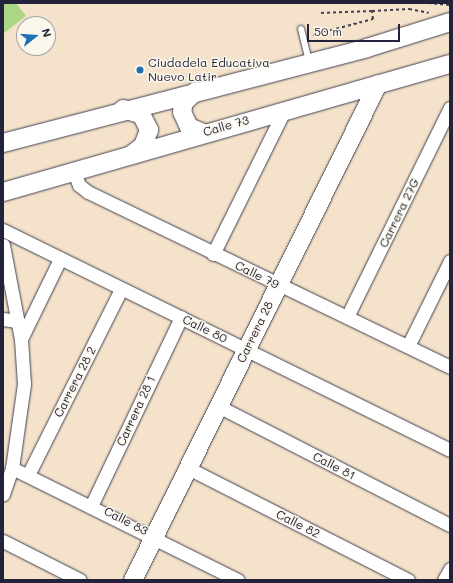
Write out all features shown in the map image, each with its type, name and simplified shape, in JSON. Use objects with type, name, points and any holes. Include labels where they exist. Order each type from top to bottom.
[{"type":"main road","points":[[3,143],[123,109],[309,62],[443,18]]},
{"type":"main road","name":"Calle 73","points":[[3,192],[127,157],[284,109],[450,64]]},
{"type":"main road","name":"Carrera 28","points":[[134,580],[246,349],[378,84]]},
{"type":"main road","points":[[196,91],[184,102],[183,118],[193,130],[203,133]]},
{"type":"main road","points":[[123,109],[141,114],[149,130],[143,146],[127,157]]},
{"type":"street","name":"Carrera 27G","points":[[347,317],[450,108]]},
{"type":"street","points":[[213,254],[284,109]]},
{"type":"street","name":"Calle 79","points":[[74,172],[85,190],[278,286],[347,317],[450,367]]},
{"type":"street","name":"Calle 80","points":[[3,230],[122,290],[181,317],[450,450]]},
{"type":"street","points":[[3,246],[7,279],[21,339],[24,384],[12,468],[4,488]]},
{"type":"street","points":[[21,339],[60,259]]},
{"type":"street","points":[[408,346],[450,262]]},
{"type":"street","name":"Carrera 28 2","points":[[28,475],[122,290]]},
{"type":"street","name":"Carrera 28 1","points":[[92,504],[181,317]]},
{"type":"street","points":[[3,319],[17,321]]},
{"type":"street","name":"Calle 81","points":[[218,406],[450,525]]},
{"type":"street","name":"Calle 83","points":[[12,468],[92,504],[156,536],[223,577],[238,580]]},
{"type":"street","name":"Calle 82","points":[[188,468],[408,580]]},
{"type":"street","points":[[3,541],[80,580]]},
{"type":"street","points":[[444,580],[450,569]]},
{"type":"lane","points":[[301,29],[309,62]]},
{"type":"path","points":[[428,3],[450,5]]},
{"type":"path","points":[[319,13],[410,9],[443,18]]},
{"type":"path","points":[[311,38],[318,32],[372,21],[372,11]]},
{"type":"green space","points":[[3,3],[16,3],[26,16],[16,16],[16,24],[3,34]]},
{"type":"place","name":"Ciudadela Educativa Nuevo Latir","points":[[140,70]]}]
